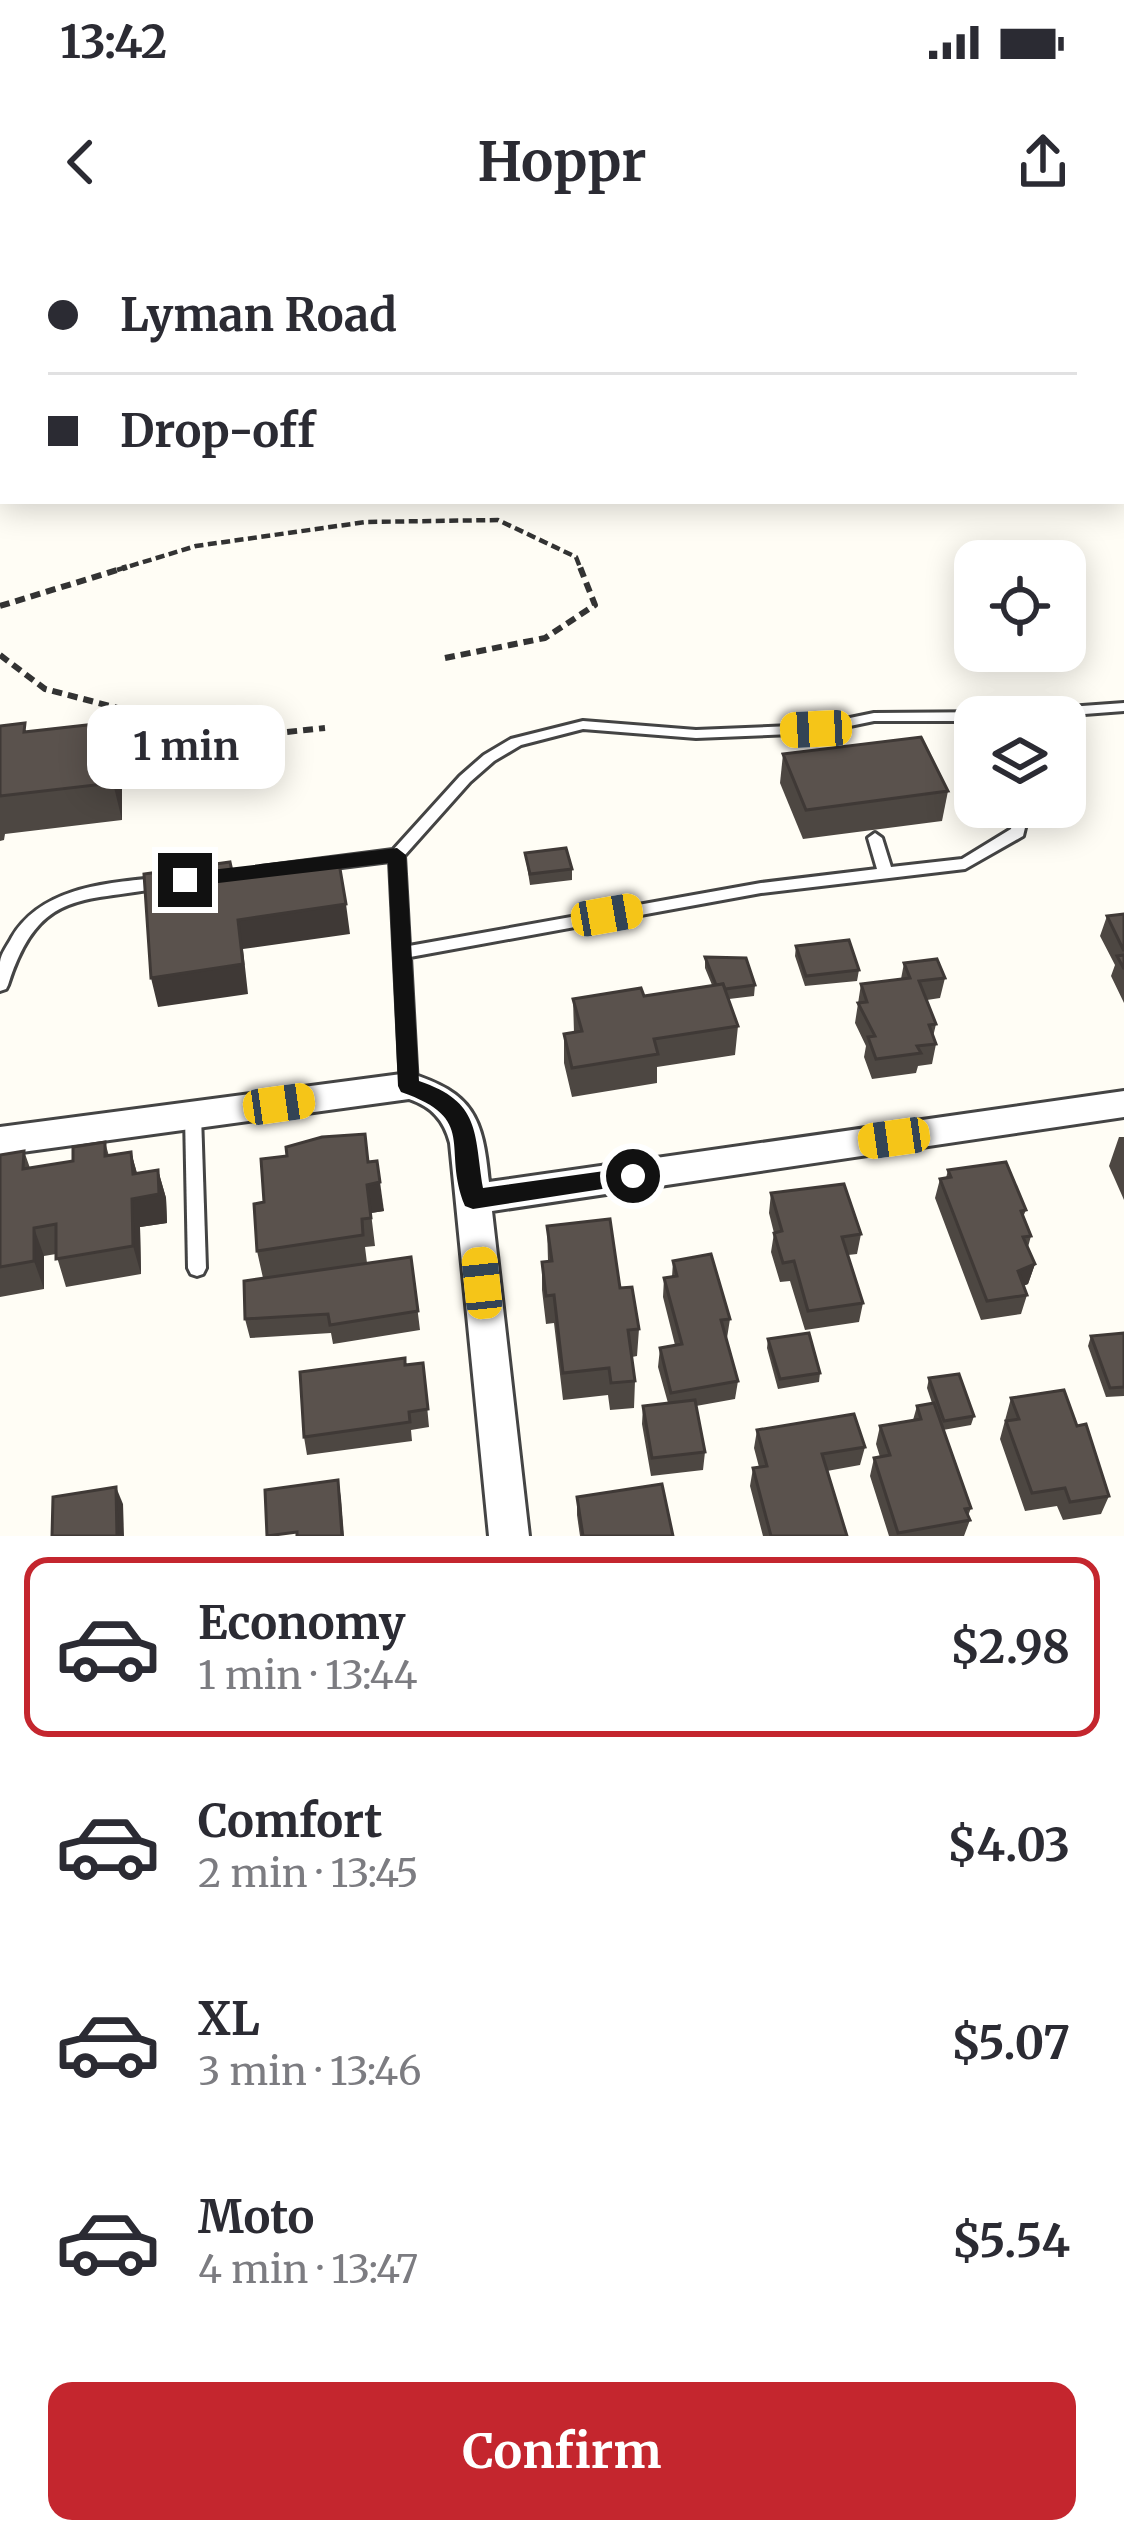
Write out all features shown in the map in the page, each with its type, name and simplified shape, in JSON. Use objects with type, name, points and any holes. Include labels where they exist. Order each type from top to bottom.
[{"type":"street","points":[[0,1141],[409,1086],[440,1097],[460,1116],[509,1536]]},
{"type":"street","points":[[473,1199],[1124,1104]]},
{"type":"lane","points":[[251,873],[397,855],[465,778],[489,758],[516,742],[584,725],[739,732],[816,729],[874,717],[999,716],[1124,707]]},
{"type":"lane","points":[[402,953],[761,888],[965,865],[1019,828]]},
{"type":"lane","points":[[875,838],[886,875]]},
{"type":"lane","points":[[397,855],[409,1086]]},
{"type":"lane","points":[[0,986],[10,951],[24,928],[63,898],[96,889],[185,880]]},
{"type":"lane","points":[[193,1115],[197,1268]]},
{"type":"path","points":[[0,606],[196,546],[366,522],[498,520],[576,557],[595,605],[545,638],[445,658]]},
{"type":"path","points":[[0,655],[45,688],[184,725],[257,736],[325,728]]},
{"type":"building","points":[[114,722],[113,783],[0,796],[0,726],[25,723],[24,732]]},
{"type":"building","points":[[921,737],[948,791],[806,810],[783,754]]},
{"type":"building","points":[[169,757],[188,762],[178,774],[159,769]]},
{"type":"building","points":[[566,848],[572,869],[530,874],[525,853]]},
{"type":"building","points":[[230,862],[232,871],[276,864],[277,871],[339,863],[346,904],[238,920],[243,964],[151,978],[144,874]]},
{"type":"building","points":[[1124,914],[1124,951],[1107,916]]},
{"type":"building","points":[[849,940],[859,970],[806,976],[796,946]]},
{"type":"building","points":[[705,957],[746,958],[755,985],[725,989],[723,984],[716,985]]},
{"type":"building","points":[[937,959],[945,978],[919,981],[936,1024],[929,1025],[936,1044],[917,1046],[921,1053],[876,1059],[868,1037],[875,1036],[858,1003],[867,1002],[861,984],[910,978],[904,963]]},
{"type":"building","points":[[723,984],[738,1026],[654,1039],[658,1054],[572,1068],[564,1034],[582,1031],[573,999],[641,988],[644,996]]},
{"type":"building","points":[[365,1134],[368,1162],[377,1161],[380,1182],[367,1185],[371,1218],[362,1219],[363,1235],[257,1251],[254,1204],[264,1202],[261,1159],[287,1156],[286,1147],[322,1137]]},
{"type":"building","points":[[105,1142],[105,1156],[131,1152],[133,1174],[158,1170],[159,1194],[132,1199],[133,1246],[56,1259],[56,1224],[34,1228],[34,1261],[0,1267],[0,1155],[24,1151],[23,1169],[73,1161],[73,1147]]},
{"type":"building","points":[[1006,1162],[1026,1210],[1021,1211],[1031,1236],[1023,1237],[1035,1264],[1018,1271],[1027,1295],[987,1301],[940,1179],[951,1177],[948,1170]]},
{"type":"building","points":[[844,1184],[861,1234],[842,1237],[863,1303],[808,1311],[794,1261],[783,1263],[774,1233],[782,1231],[771,1193]]},
{"type":"building","points":[[610,1219],[620,1288],[632,1287],[639,1329],[628,1330],[635,1381],[611,1383],[609,1368],[563,1373],[554,1295],[546,1296],[542,1262],[552,1261],[547,1226]]},
{"type":"building","points":[[711,1254],[730,1319],[721,1320],[738,1381],[671,1393],[660,1348],[682,1344],[664,1278],[677,1276],[673,1261]]},
{"type":"building","points":[[411,1257],[418,1311],[330,1325],[328,1314],[245,1319],[244,1281]]},
{"type":"building","points":[[809,1333],[820,1373],[780,1379],[768,1339]]},
{"type":"building","points":[[1124,1333],[1124,1387],[1110,1388],[1091,1336]]},
{"type":"building","points":[[405,1358],[405,1365],[423,1363],[428,1409],[409,1412],[410,1422],[304,1437],[300,1372]]},
{"type":"building","points":[[959,1374],[974,1416],[944,1421],[929,1378]]},
{"type":"building","points":[[1064,1390],[1077,1426],[1086,1424],[1109,1496],[1070,1502],[1065,1488],[1032,1493],[1006,1421],[1019,1419],[1011,1398]]},
{"type":"building","points":[[695,1400],[705,1452],[652,1458],[643,1406]]},
{"type":"building","points":[[934,1403],[971,1508],[965,1509],[970,1520],[898,1533],[874,1458],[890,1455],[880,1426],[921,1419],[917,1406]]},
{"type":"building","points":[[854,1414],[865,1447],[822,1454],[847,1536],[771,1536],[753,1468],[767,1466],[757,1430]]},
{"type":"building","points":[[338,1480],[342,1536],[297,1536],[297,1532],[267,1536],[265,1490]]},
{"type":"building","points":[[662,1484],[673,1536],[583,1536],[577,1497]]},
{"type":"building","points":[[116,1487],[117,1536],[52,1536],[53,1497]]},
{"type":"route","points":[[185,880],[397,855],[409,1086],[440,1097],[460,1116],[473,1199],[633,1176]]}]
